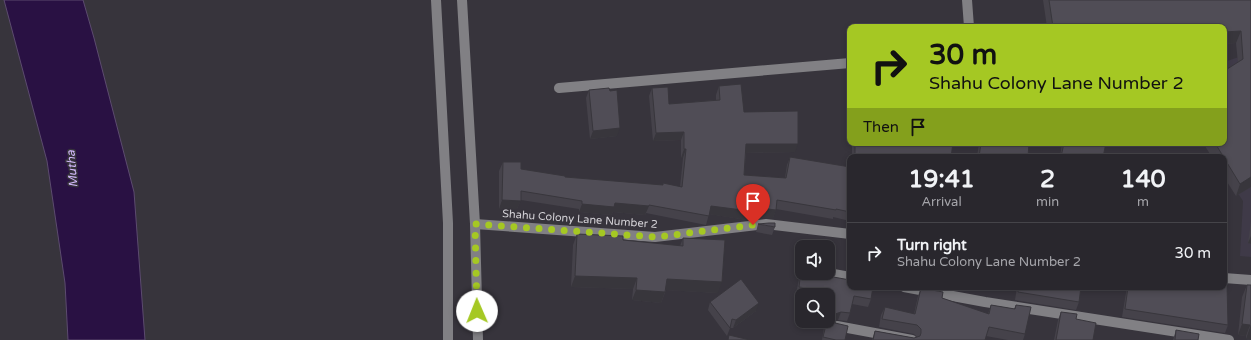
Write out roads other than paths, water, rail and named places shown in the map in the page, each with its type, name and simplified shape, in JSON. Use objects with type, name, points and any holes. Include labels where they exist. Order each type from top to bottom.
[{"type":"street","points":[[436,0],[448,223],[448,340]]},
{"type":"street","points":[[462,0],[475,224],[478,340]]},
{"type":"street","points":[[967,0],[969,24]]},
{"type":"street","points":[[559,88],[847,63]]},
{"type":"street","name":"Shahu Colony Lane Number 2","points":[[475,224],[656,237],[766,224],[847,234]]},
{"type":"street","points":[[835,274],[847,276]]},
{"type":"street","points":[[1227,278],[1251,280]]},
{"type":"street","points":[[920,290],[985,302],[1229,340]]},
{"type":"street","points":[[837,326],[912,340]]},
{"type":"water","name":"Mutha","points":[[4,0],[83,0],[134,192],[145,340],[68,340],[65,283],[47,161]]}]
